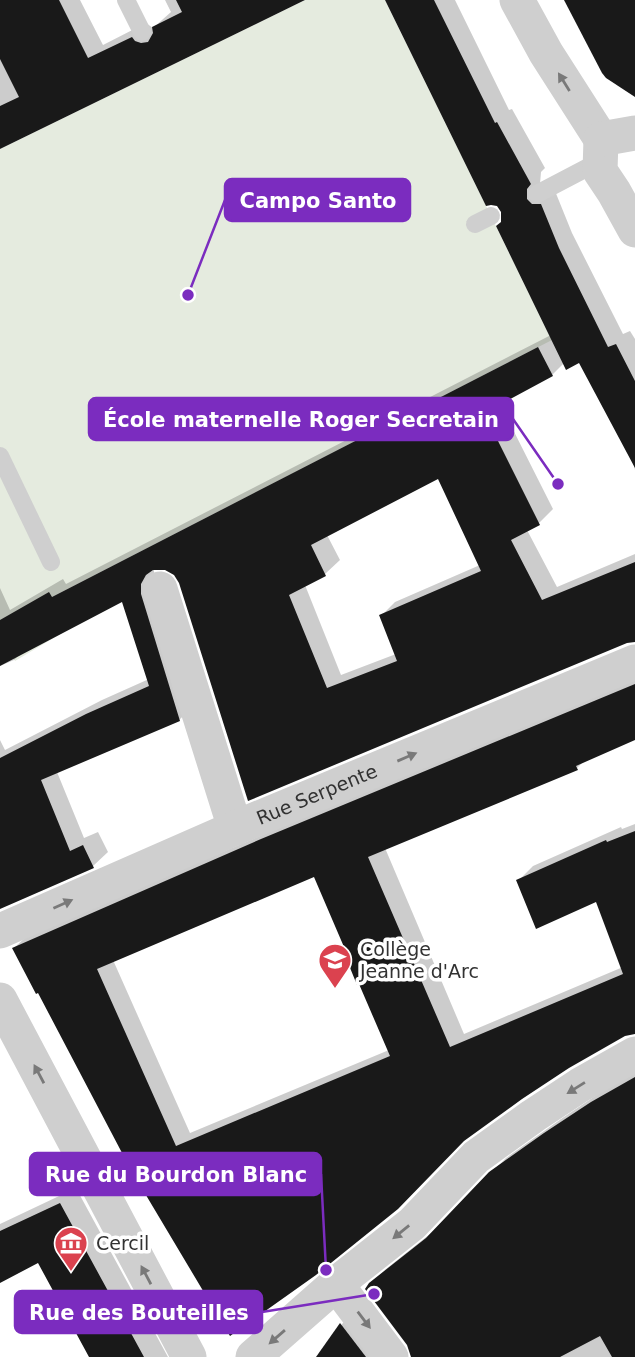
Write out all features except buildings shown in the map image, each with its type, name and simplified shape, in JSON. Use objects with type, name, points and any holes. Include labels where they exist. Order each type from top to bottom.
[{"type":"street","points":[[517,0],[600,157],[614,192],[635,230]]},
{"type":"street","points":[[600,157],[635,132]]},
{"type":"street","points":[[160,589],[235,828]]},
{"type":"street","name":"Rue Serpente","points":[[0,931],[235,828],[635,662]]},
{"type":"street","points":[[0,1000],[189,1357]]},
{"type":"street","points":[[253,1357],[336,1284],[412,1224],[476,1157],[568,1093],[635,1054]]},
{"type":"street","points":[[336,1284],[391,1357]]},
{"type":"lane","points":[[126,0],[142,32]]},
{"type":"lane","points":[[537,194],[600,157]]},
{"type":"lane","points":[[0,456],[51,562]]},
{"type":"shaded area","points":[[305,0],[385,0],[552,340],[52,597],[62,633],[15,661],[0,631],[0,149]]},
{"type":"place","name":"Campo Santo","points":[[188,295]]},
{"type":"place","name":"École maternelle Roger Secretain","points":[[558,484]]},
{"type":"place","name":"Collège Jeanne d'Arc","points":[[335,990]]},
{"type":"place","name":"Rue du Bourdon Blanc","points":[[326,1270]]},
{"type":"place","name":"Cercil","points":[[71,1273]]},
{"type":"place","name":"Rue des Bouteilles","points":[[374,1294]]}]
